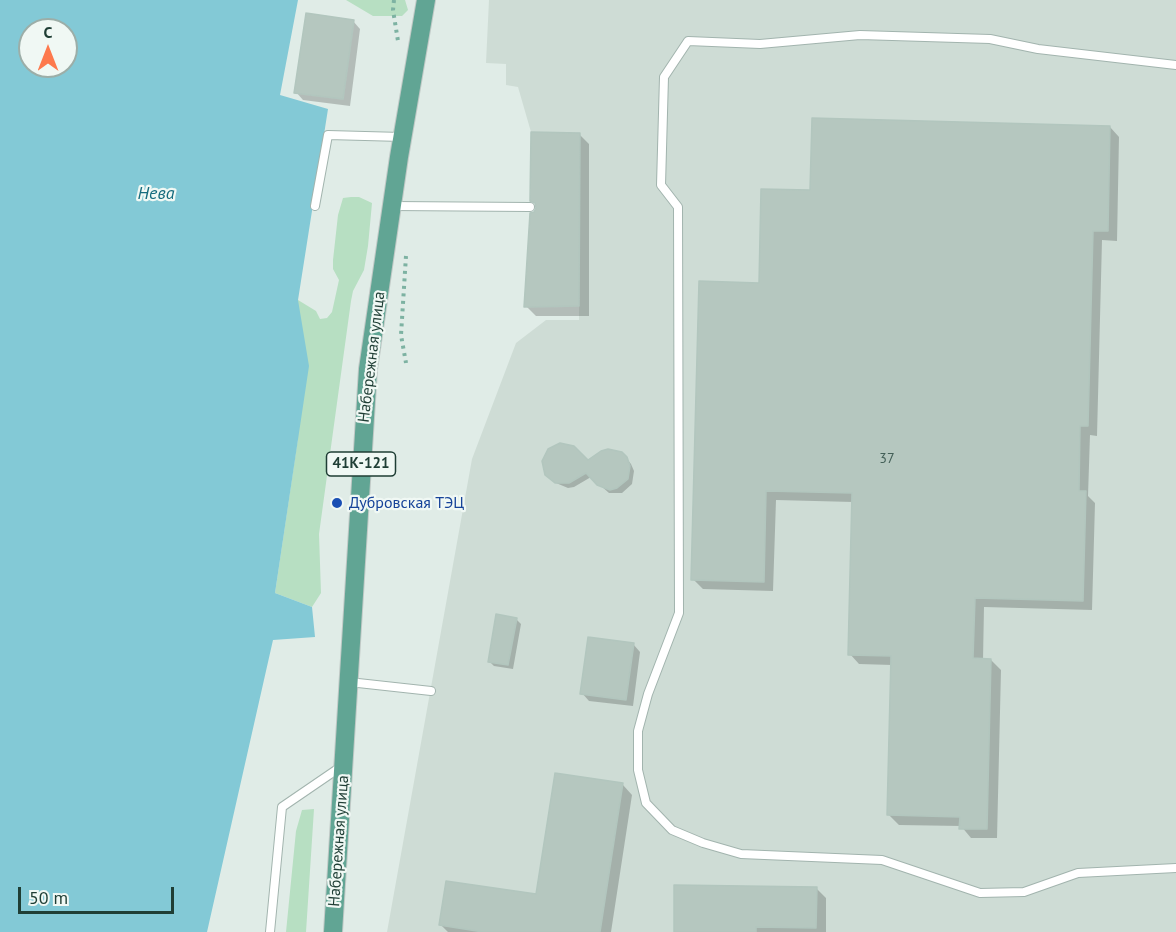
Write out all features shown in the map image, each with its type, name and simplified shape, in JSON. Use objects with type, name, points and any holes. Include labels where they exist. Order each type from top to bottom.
[{"type":"main road","name":"Набережная улица","points":[[333,932],[368,369],[426,0]]},
{"type":"lane","points":[[1176,65],[1038,49],[990,39],[860,35],[760,44],[688,41],[664,77],[662,174],[662,185],[678,207],[679,613],[648,694],[638,731],[638,770],[646,803],[672,830],[703,843],[741,854],[882,860],[980,893],[1024,892],[1078,873],[1176,868]]},
{"type":"lane","points":[[315,206],[328,135],[403,137]]},
{"type":"lane","points":[[392,206],[530,207]]},
{"type":"lane","points":[[349,682],[431,691]]},
{"type":"lane","points":[[270,932],[282,807],[344,764]]},
{"type":"path","points":[[392,0],[398,39]]},
{"type":"path","points":[[406,248],[401,335],[406,363]]},
{"type":"shaded area","points":[[489,0],[1176,0],[1176,932],[387,932],[472,459],[516,343],[546,320],[579,320],[580,133],[531,132],[518,87],[506,85],[506,64],[486,63]]},
{"type":"green space","points":[[346,0],[405,0],[408,10],[402,16],[373,16]]},
{"type":"green space","points":[[359,197],[372,203],[368,246],[364,270],[353,291],[351,301],[319,534],[321,593],[312,607],[275,593],[298,438],[298,300],[316,311],[320,319],[327,318],[332,312],[339,280],[333,269],[338,215],[343,198]]},
{"type":"green space","points":[[314,809],[306,932],[286,932],[296,831],[302,810]]},
{"type":"water","name":"Нева","points":[[0,0],[298,0],[280,95],[328,109],[298,300],[309,366],[275,593],[312,607],[315,637],[273,640],[207,932],[0,932]]},
{"type":"building","points":[[306,13],[354,20],[343,99],[294,93]]},
{"type":"building","points":[[812,118],[1110,126],[1108,231],[1093,231],[1088,426],[1080,426],[1079,491],[1086,491],[1083,601],[975,598],[973,658],[991,659],[987,829],[959,829],[960,817],[887,815],[891,656],[848,655],[852,493],[766,491],[764,582],[691,580],[699,281],[759,283],[761,189],[810,190]]},
{"type":"building","points":[[531,132],[580,133],[579,306],[524,307],[530,213],[536,208],[535,203],[530,201]]},
{"type":"building","points":[[560,443],[574,446],[588,460],[608,449],[622,452],[627,457],[630,466],[628,479],[617,488],[610,490],[597,485],[586,473],[569,483],[555,483],[545,475],[542,461],[548,449]]},
{"type":"building","points":[[496,614],[517,618],[508,665],[488,662]]},
{"type":"building","points":[[588,637],[634,643],[626,700],[580,694]]},
{"type":"building","points":[[555,773],[623,783],[600,932],[483,932],[439,925],[446,881],[536,894]]},
{"type":"building","points":[[674,885],[817,887],[816,928],[756,927],[756,932],[674,932]]},
{"type":"place","name":"Дубровская ТЭЦ","points":[[337,503]]}]
